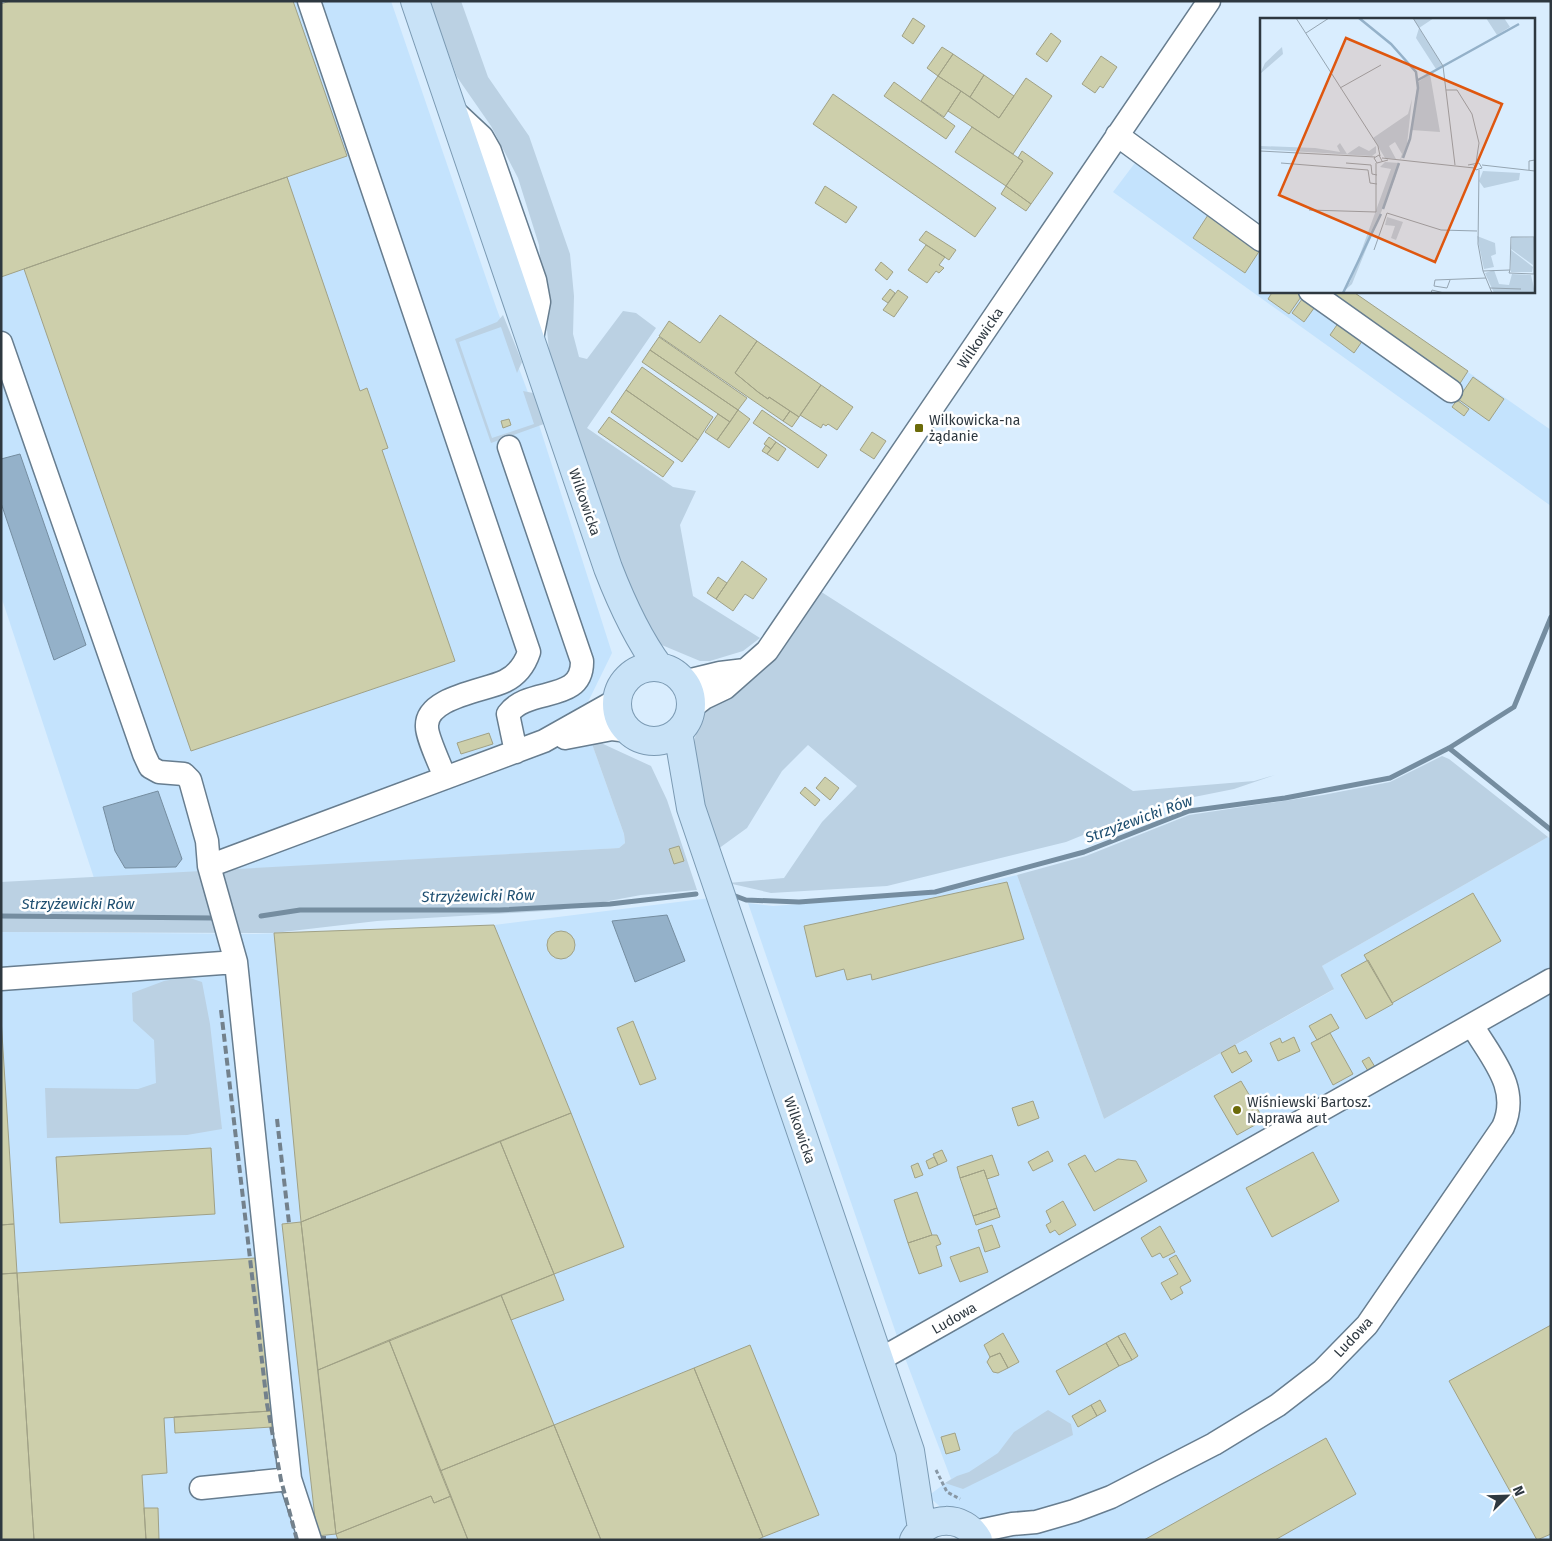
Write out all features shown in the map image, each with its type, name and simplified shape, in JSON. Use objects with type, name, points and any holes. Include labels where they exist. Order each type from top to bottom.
[{"type":"main road","name":"Wilkowicka","points":[[415,1],[553,410],[618,594],[648,652],[659,667]]},
{"type":"main road","name":"Wilkowicka","points":[[618,594],[629,660],[622,689]]},
{"type":"main road","points":[[659,667],[674,673],[684,682],[688,690],[684,720],[667,739],[641,736],[619,718],[622,689],[644,668],[659,667]]},
{"type":"main road","name":"Wilkowicka","points":[[684,720],[691,808],[879,1360],[921,1456],[956,1511]]},
{"type":"main road","name":"Wilkowicka","points":[[641,736],[691,808]]},
{"type":"main road","name":"Wilkowicka","points":[[918,1534],[921,1456]]},
{"type":"main road","points":[[918,1534],[936,1521],[956,1511],[960,1523],[976,1536]]},
{"type":"street","points":[[309,1],[529,652],[524,665],[506,680],[442,702],[430,714],[427,727],[445,778]]},
{"type":"street","name":"Wilkowicka","points":[[684,720],[704,698],[725,688],[767,651],[1209,1]]},
{"type":"street","points":[[1117,135],[1260,239]]},
{"type":"street","points":[[1311,292],[1451,391]]},
{"type":"street","points":[[1,343],[144,754],[150,767],[158,772],[184,774],[190,780],[208,842],[209,866],[236,962],[290,1479],[310,1540]]},
{"type":"street","points":[[510,447],[582,661],[582,674],[574,685],[514,705],[508,714],[516,752]]},
{"type":"street","points":[[684,682],[720,673],[745,670]]},
{"type":"street","points":[[209,866],[544,741],[622,689]]},
{"type":"street","points":[[544,741],[583,736],[612,728],[641,736]]},
{"type":"street","points":[[1,979],[236,962]]},
{"type":"street","name":"Ludowa","points":[[879,1360],[1551,980]]},
{"type":"street","name":"Ludowa","points":[[976,1536],[1012,1524],[1036,1522],[1074,1511],[1145,1481],[1214,1444],[1278,1405],[1322,1371],[1367,1325],[1459,1193],[1504,1126],[1510,1113],[1510,1098],[1507,1084],[1472,1025]]},
{"type":"street","points":[[201,1488],[290,1479]]},
{"type":"street","name":"Ludowa","points":[[1012,1540],[1036,1522]]},
{"type":"path","points":[[921,1456],[947,1492],[956,1511]]},
{"type":"shaded area","points":[[1,1],[391,1],[496,307],[533,406],[612,653],[587,704],[592,744],[624,834],[625,843],[619,848],[94,878],[1,596]]},
{"type":"shaded area","points":[[429,1],[461,1],[488,77],[529,136],[570,254],[574,296],[573,334],[579,357],[587,359],[623,311],[636,313],[656,328],[587,428],[673,487],[696,491],[680,525],[693,596],[760,638],[743,651],[710,661],[700,661],[657,643],[648,633],[575,445],[549,351],[539,245],[518,178],[491,126],[457,77]]},
{"type":"shaded area","points":[[1147,147],[1260,226],[1260,292],[1353,292],[1551,430],[1551,506],[1113,192]]},
{"type":"shaded area","points":[[503,315],[522,362],[517,373],[501,327],[459,342],[492,438],[534,424],[523,391],[533,393],[544,424],[491,443],[455,339],[497,322]]},
{"type":"shaded area","points":[[20,454],[86,645],[54,660],[1,503],[1,459]]},
{"type":"shaded area","points":[[812,586],[1133,791],[1254,781],[1275,775],[1234,789],[1159,804],[1066,842],[887,886],[771,893],[728,883],[784,878],[822,822],[857,786],[808,745],[782,771],[747,828],[718,849],[695,788],[692,751],[704,698],[725,688]]},
{"type":"shaded area","points":[[601,743],[651,766],[667,800],[697,890],[641,895],[560,910],[377,921],[274,933],[1,932],[1,882],[619,848],[625,843],[624,834],[592,744]]},
{"type":"shaded area","points":[[1442,756],[1449,759],[1548,837],[1322,966],[1334,989],[1104,1119],[1017,875],[1086,856],[1189,815],[1323,795],[1390,782]]},
{"type":"shaded area","points":[[158,791],[182,859],[176,867],[125,868],[115,851],[103,807]]},
{"type":"shaded area","points":[[1548,837],[1551,839],[1551,974],[899,1342],[748,903],[773,906],[936,894],[1017,875],[1104,1119],[1333,990],[1322,966]]},
{"type":"shaded area","points":[[710,898],[910,1451],[909,1540],[1,1540],[1,932],[255,934],[494,925]]},
{"type":"shaded area","points":[[667,915],[685,961],[635,982],[612,921]]},
{"type":"shaded area","points":[[187,977],[202,982],[210,1024],[222,1129],[187,1135],[47,1138],[45,1088],[138,1089],[156,1083],[154,1040],[133,1021],[132,993],[164,981]]},
{"type":"shaded area","points":[[1551,988],[1551,1540],[978,1540],[928,1496],[951,1479],[905,1358]]},
{"type":"shaded area","points":[[1048,1410],[1071,1424],[1073,1435],[963,1489],[945,1483],[969,1472],[998,1453],[1014,1432]]},
{"type":"building","points":[[10,1],[293,1],[347,156],[1,277],[1,4]]},
{"type":"building","points":[[913,18],[925,26],[913,44],[902,36]]},
{"type":"building","points":[[1051,33],[1061,41],[1047,62],[1036,54]]},
{"type":"building","points":[[942,47],[953,54],[938,76],[927,68]]},
{"type":"building","points":[[953,54],[984,75],[970,97],[938,76]]},
{"type":"building","points":[[1101,56],[1117,67],[1103,88],[1100,86],[1095,93],[1082,84]]},
{"type":"building","points":[[984,75],[1014,96],[999,118],[970,97]]},
{"type":"building","points":[[938,76],[961,91],[944,117],[921,101]]},
{"type":"building","points":[[1026,78],[1052,96],[1013,154],[948,111],[961,91],[999,118]]},
{"type":"building","points":[[894,82],[955,126],[946,139],[884,96]]},
{"type":"building","points":[[833,94],[996,208],[975,237],[813,124]]},
{"type":"building","points":[[972,127],[1023,161],[1006,186],[955,152]]},
{"type":"building","points":[[1022,151],[1053,173],[1031,204],[1006,186],[1023,161],[1018,158]]},
{"type":"building","points":[[287,177],[360,391],[367,388],[388,448],[382,450],[455,661],[191,751],[24,269]]},
{"type":"building","points":[[825,186],[857,207],[846,223],[815,203]]},
{"type":"building","points":[[1006,186],[1031,204],[1026,211],[1001,194]]},
{"type":"building","points":[[1208,215],[1260,250],[1245,273],[1193,238]]},
{"type":"building","points":[[926,231],[956,250],[949,260],[919,240]]},
{"type":"building","points":[[926,245],[945,257],[939,265],[944,268],[939,273],[936,271],[927,283],[908,270]]},
{"type":"building","points":[[881,262],[893,272],[887,280],[875,270]]},
{"type":"building","points":[[890,289],[895,293],[888,303],[882,299]]},
{"type":"building","points":[[898,290],[908,297],[894,317],[883,310]]},
{"type":"building","points":[[1272,292],[1301,292],[1303,294],[1289,314],[1268,299]]},
{"type":"building","points":[[1320,292],[1353,292],[1468,371],[1457,388]]},
{"type":"building","points":[[1305,295],[1317,304],[1304,322],[1292,313]]},
{"type":"building","points":[[720,315],[757,341],[735,373],[768,399],[769,397],[790,411],[783,421],[659,336],[669,321],[700,343]]},
{"type":"building","points":[[1339,322],[1363,340],[1354,353],[1330,335]]},
{"type":"building","points":[[659,337],[747,398],[738,410],[650,350]]},
{"type":"building","points":[[757,341],[821,385],[799,417],[769,397],[768,399],[735,373]]},
{"type":"building","points":[[650,350],[738,410],[730,422],[642,362]]},
{"type":"building","points":[[642,367],[713,417],[698,440],[626,390]]},
{"type":"building","points":[[1473,377],[1504,399],[1489,421],[1458,399]]},
{"type":"building","points":[[821,385],[853,407],[837,430],[828,424],[826,426],[823,424],[821,428],[800,415]]},
{"type":"building","points":[[626,390],[698,440],[682,462],[611,412]]},
{"type":"building","points":[[1457,400],[1469,409],[1464,416],[1452,407]]},
{"type":"building","points":[[738,410],[750,419],[729,448],[717,440]]},
{"type":"building","points":[[762,410],[827,455],[818,468],[753,423]]},
{"type":"building","points":[[790,411],[799,417],[792,427],[783,421]]},
{"type":"building","points":[[718,414],[730,422],[717,440],[705,432]]},
{"type":"building","points":[[609,417],[674,462],[663,477],[598,432]]},
{"type":"building","points":[[509,419],[511,425],[503,428],[501,421]]},
{"type":"building","points":[[872,432],[886,441],[874,459],[860,450]]},
{"type":"building","points":[[769,437],[776,442],[771,449],[764,444]]},
{"type":"building","points":[[776,442],[786,449],[778,461],[767,454]]},
{"type":"building","points":[[766,445],[771,449],[767,454],[762,451]]},
{"type":"building","points":[[742,561],[767,579],[753,599],[745,594],[733,611],[716,599]]},
{"type":"building","points":[[718,577],[727,583],[716,599],[707,593]]},
{"type":"building","points":[[489,733],[493,744],[461,754],[457,743]]},
{"type":"building","points":[[825,777],[839,788],[830,800],[816,788]]},
{"type":"building","points":[[805,787],[820,800],[815,806],[800,793]]},
{"type":"building","points":[[679,846],[684,861],[674,864],[669,849]]},
{"type":"building","points":[[1007,882],[1024,939],[872,980],[871,974],[847,980],[844,969],[816,977],[804,926]]},
{"type":"building","points":[[1473,893],[1501,941],[1392,1003],[1364,955]]},
{"type":"building","points":[[494,925],[571,1113],[301,1222],[274,933]]},
{"type":"building","points":[[561,931],[571,935],[575,945],[571,955],[561,959],[551,955],[547,945],[551,935]]},
{"type":"building","points":[[1368,960],[1393,1004],[1366,1019],[1341,975]]},
{"type":"building","points":[[1331,1014],[1339,1028],[1317,1040],[1309,1026]]},
{"type":"building","points":[[1,1018],[14,1224],[1,1225]]},
{"type":"building","points":[[633,1021],[656,1079],[640,1085],[617,1028]]},
{"type":"building","points":[[1330,1033],[1353,1074],[1333,1085],[1311,1043]]},
{"type":"building","points":[[1294,1037],[1300,1051],[1278,1061],[1270,1043],[1280,1038],[1282,1043]]},
{"type":"building","points":[[1235,1045],[1239,1054],[1246,1051],[1252,1061],[1232,1073],[1221,1053]]},
{"type":"building","points":[[1369,1057],[1378,1072],[1371,1076],[1362,1061]]},
{"type":"building","points":[[1241,1081],[1264,1120],[1237,1135],[1214,1096]]},
{"type":"building","points":[[1033,1101],[1039,1118],[1018,1126],[1012,1108]]},
{"type":"building","points":[[571,1113],[624,1247],[554,1274],[500,1141]]},
{"type":"building","points":[[500,1141],[554,1274],[318,1370],[301,1222]]},
{"type":"building","points":[[211,1148],[215,1214],[60,1223],[56,1157]]},
{"type":"building","points":[[942,1150],[947,1161],[938,1165],[933,1154]]},
{"type":"building","points":[[1048,1151],[1053,1161],[1033,1171],[1028,1162]]},
{"type":"building","points":[[1313,1152],[1339,1201],[1272,1237],[1246,1188]]},
{"type":"building","points":[[992,1155],[999,1175],[987,1179],[984,1170],[960,1178],[957,1167]]},
{"type":"building","points":[[1085,1155],[1095,1172],[1118,1159],[1136,1161],[1147,1181],[1094,1211],[1068,1164]]},
{"type":"building","points":[[934,1157],[938,1165],[929,1169],[926,1161]]},
{"type":"building","points":[[918,1163],[923,1175],[915,1178],[911,1166]]},
{"type":"building","points":[[984,1170],[997,1208],[973,1216],[960,1178]]},
{"type":"building","points":[[917,1192],[932,1235],[908,1243],[894,1200]]},
{"type":"building","points":[[1063,1201],[1076,1225],[1059,1235],[1055,1230],[1050,1233],[1046,1225],[1051,1222],[1046,1211]]},
{"type":"building","points":[[997,1208],[1000,1217],[976,1225],[973,1216]]},
{"type":"building","points":[[301,1222],[336,1534],[317,1536],[282,1224]]},
{"type":"building","points":[[14,1224],[17,1273],[1,1274],[1,1225]]},
{"type":"building","points":[[992,1225],[1000,1247],[985,1252],[978,1230]]},
{"type":"building","points":[[1160,1226],[1175,1252],[1163,1258],[1160,1253],[1152,1257],[1141,1238]]},
{"type":"building","points":[[937,1235],[941,1244],[936,1246],[942,1266],[919,1274],[908,1243]]},
{"type":"building","points":[[979,1247],[988,1272],[960,1282],[950,1257]]},
{"type":"building","points":[[1176,1255],[1191,1281],[1180,1287],[1183,1293],[1171,1300],[1161,1283],[1178,1274],[1169,1259]]},
{"type":"building","points":[[255,1258],[271,1411],[164,1418],[167,1473],[142,1475],[146,1540],[34,1540],[17,1273]]},
{"type":"building","points":[[17,1273],[34,1540],[1,1540],[1,1274]]},
{"type":"building","points":[[554,1274],[564,1300],[511,1320],[501,1295]]},
{"type":"building","points":[[501,1295],[554,1425],[440,1471],[389,1340]]},
{"type":"building","points":[[1551,1325],[1551,1534],[1537,1540],[1449,1381]]},
{"type":"building","points":[[1003,1333],[1019,1362],[1008,1368],[1000,1353],[990,1357],[984,1345]]},
{"type":"building","points":[[1125,1333],[1138,1356],[1132,1360],[1118,1336]]},
{"type":"building","points":[[1118,1336],[1132,1360],[1119,1366],[1106,1343]]},
{"type":"building","points":[[389,1340],[451,1496],[434,1503],[431,1496],[336,1534],[318,1370]]},
{"type":"building","points":[[1106,1343],[1119,1366],[1069,1395],[1056,1371]]},
{"type":"building","points":[[750,1345],[819,1515],[763,1537],[694,1368]]},
{"type":"building","points":[[1000,1353],[1008,1368],[998,1373],[993,1372],[987,1362],[990,1357]]},
{"type":"building","points":[[694,1368],[763,1537],[757,1540],[601,1540],[554,1425]]},
{"type":"building","points":[[1100,1400],[1106,1411],[1097,1416],[1091,1405]]},
{"type":"building","points":[[1091,1405],[1097,1416],[1078,1427],[1072,1416]]},
{"type":"building","points":[[271,1411],[272,1427],[175,1433],[174,1417]]},
{"type":"building","points":[[554,1425],[601,1540],[468,1540],[440,1471]]},
{"type":"building","points":[[955,1433],[960,1450],[946,1454],[941,1437]]},
{"type":"building","points":[[1326,1438],[1356,1494],[1275,1540],[1144,1540]]},
{"type":"building","points":[[431,1496],[434,1503],[451,1496],[468,1540],[338,1540],[336,1534]]},
{"type":"building","points":[[144,1508],[158,1508],[159,1540],[146,1540]]},
{"type":"waterway","name":"Strzyżewicki Rów","points":[[730,894],[746,900],[799,902],[935,892],[1084,852],[1189,811],[1285,798],[1390,778],[1449,748],[1514,707],[1551,617]]},
{"type":"waterway","points":[[1449,748],[1551,830]]},
{"type":"waterway","name":"Strzyżewicki Rów","points":[[261,916],[300,910],[499,910],[610,904],[696,894]]},
{"type":"waterway","name":"Strzyżewicki Rów","points":[[1,916],[214,918]]},
{"type":"railway","points":[[221,1010],[267,1404],[281,1480],[297,1540]]},
{"type":"railway","points":[[277,1119],[289,1223]]},
{"type":"place","name":"Wilkowicka-na żądanie","points":[[919,428]]},
{"type":"place","name":"Wiśniewski Bartosz. Naprawa aut","points":[[1237,1110]]}]
